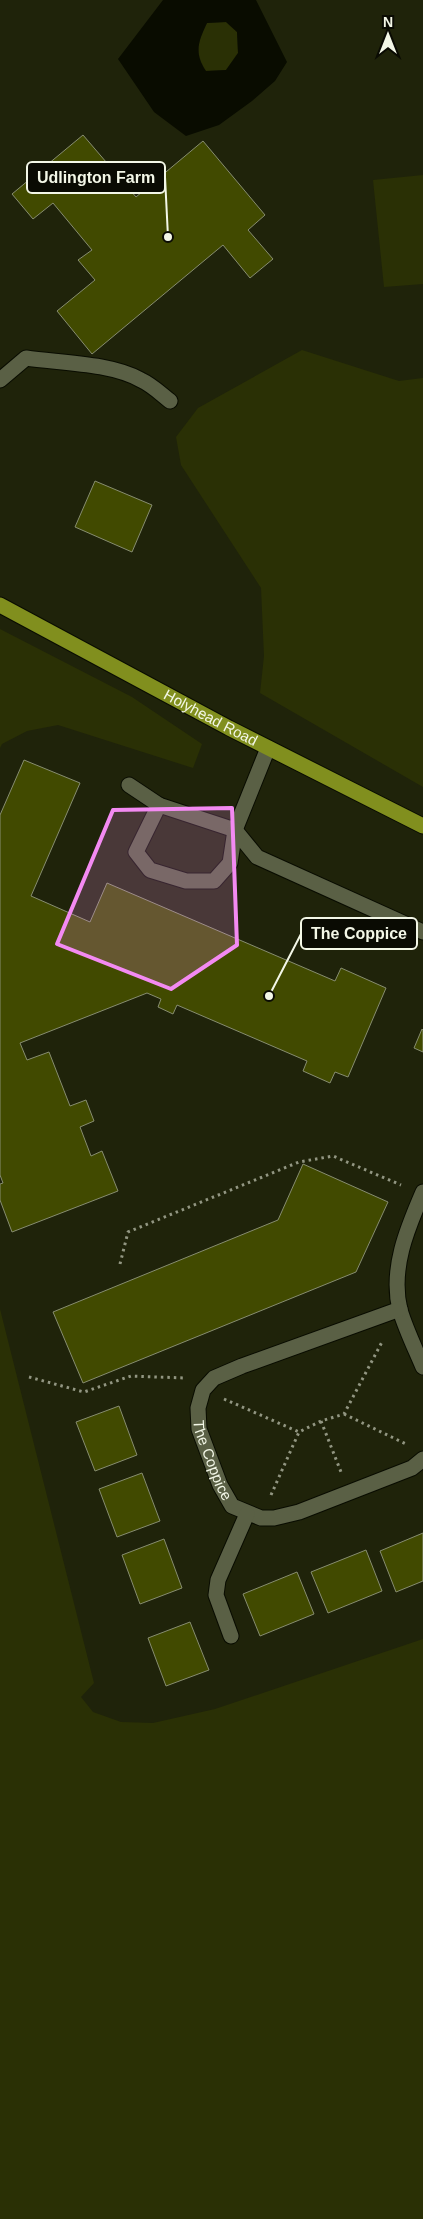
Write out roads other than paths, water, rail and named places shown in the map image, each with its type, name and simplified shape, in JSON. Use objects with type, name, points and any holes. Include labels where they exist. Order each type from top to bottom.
[{"type":"main road","name":"Holyhead Road","points":[[0,605],[268,748],[423,826]]},
{"type":"street","points":[[0,380],[26,358],[116,371],[141,380],[170,400]]},
{"type":"street","points":[[159,805],[136,852],[150,870],[186,881],[214,881],[230,863],[235,830],[268,748]]},
{"type":"street","points":[[129,785],[159,805],[235,830],[256,857],[423,932]]},
{"type":"street","points":[[423,1193],[408,1228],[398,1263],[397,1284],[400,1309],[423,1367]]},
{"type":"street","name":"The Coppice","points":[[254,1516],[232,1506],[220,1484],[200,1429],[198,1408],[203,1390],[214,1378],[242,1366],[400,1309]]},
{"type":"street","points":[[231,1636],[216,1595],[218,1580],[254,1516],[274,1518],[300,1512],[412,1468],[419,1454]]},
{"type":"place","name":"Udlington Farm","points":[[168,237]]},
{"type":"place","name":"The Coppice","points":[[269,996]]}]
